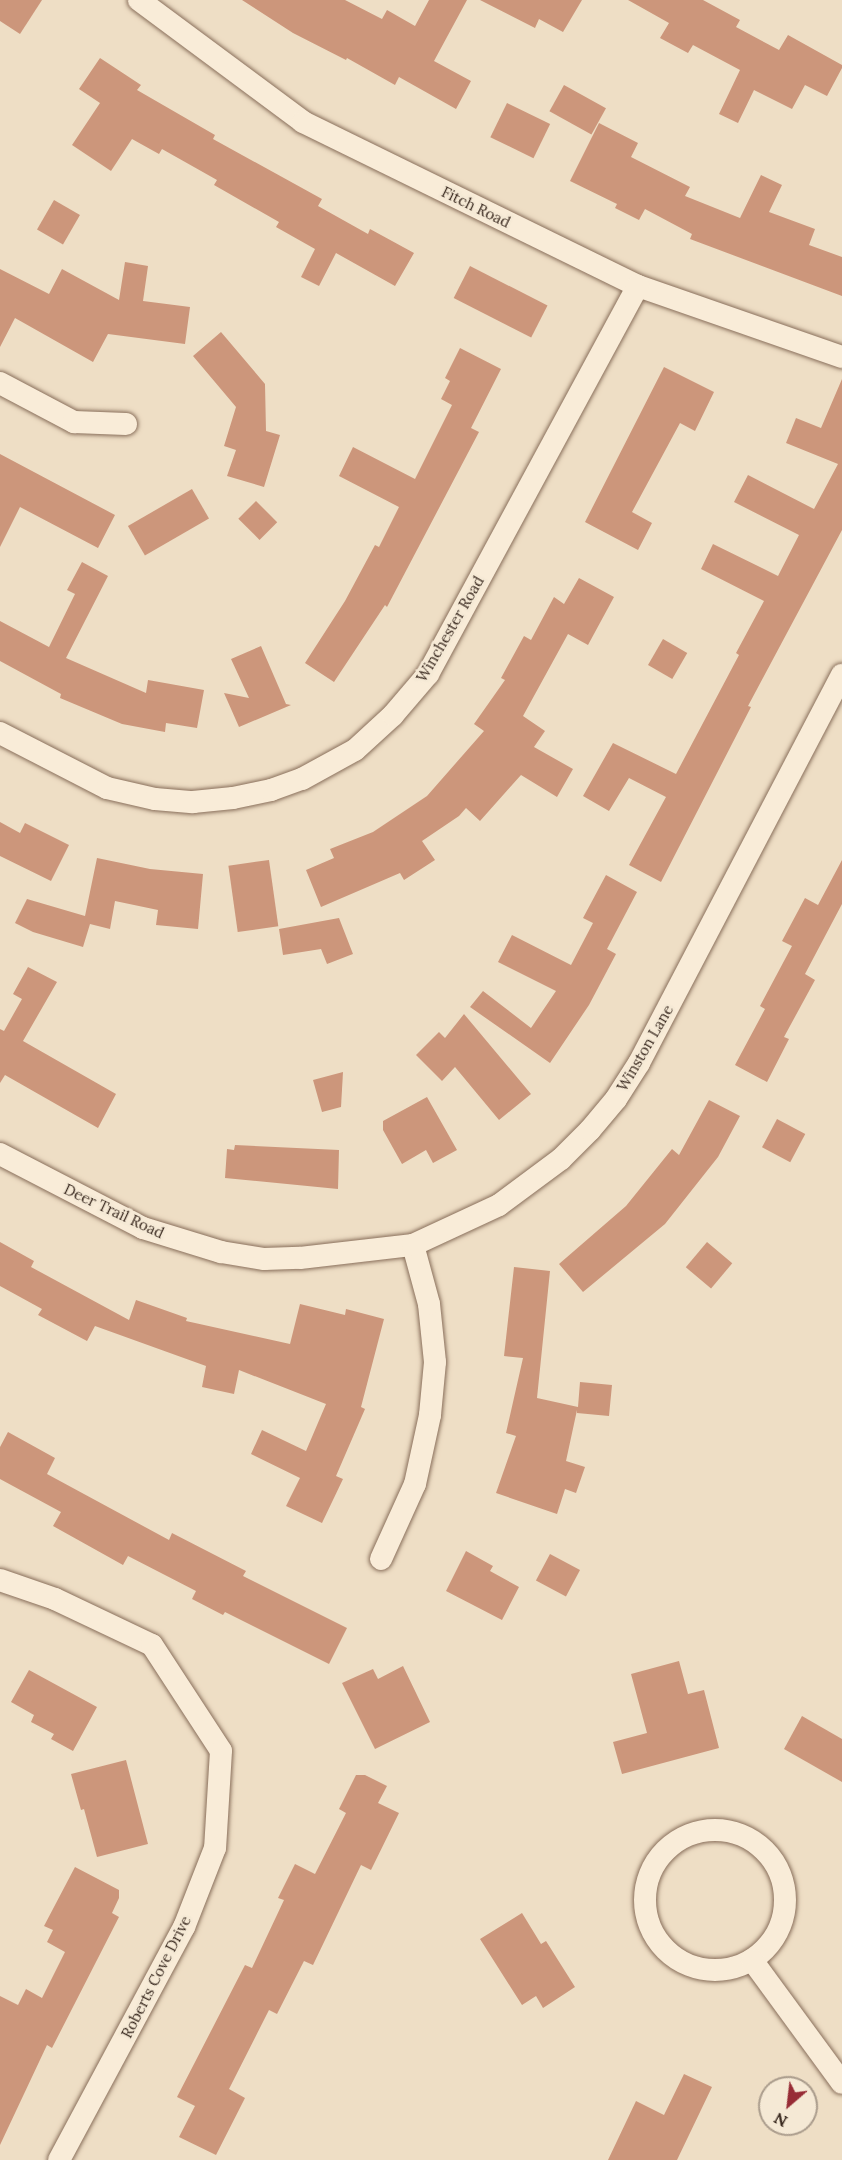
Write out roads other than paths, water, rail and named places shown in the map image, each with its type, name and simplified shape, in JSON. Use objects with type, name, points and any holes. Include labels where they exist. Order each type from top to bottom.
[{"type":"street","name":"Fitch Road","points":[[139,0],[303,122],[638,286],[842,357]]},
{"type":"street","name":"Winchester Road","points":[[0,733],[106,788],[155,799],[193,802],[233,798],[271,789],[302,779],[355,750],[393,715],[428,674],[638,286]]},
{"type":"street","points":[[0,383],[74,422],[126,424]]},
{"type":"street","name":"Winston Lane","points":[[413,1245],[499,1205],[561,1159],[616,1099],[639,1063],[842,675]]},
{"type":"street","name":"Deer Trail Road","points":[[0,1154],[144,1228],[221,1252],[264,1259],[300,1258],[413,1245]]},
{"type":"street","points":[[381,1559],[415,1484],[430,1415],[435,1362],[429,1305],[413,1245]]},
{"type":"street","name":"Roberts Cove Drive","points":[[0,1580],[55,1599],[152,1645],[221,1751],[215,1848],[184,1928],[59,2160]]},
{"type":"street","points":[[717,1829],[739,1833],[759,1844],[774,1861],[783,1882],[786,1904],[780,1926],[769,1945],[752,1960],[729,1969],[705,1970],[682,1962],[663,1948],[649,1927],[644,1904],[646,1880],[657,1858],[674,1841],[695,1832],[717,1829]]},
{"type":"street","points":[[752,1960],[842,2083]]}]
